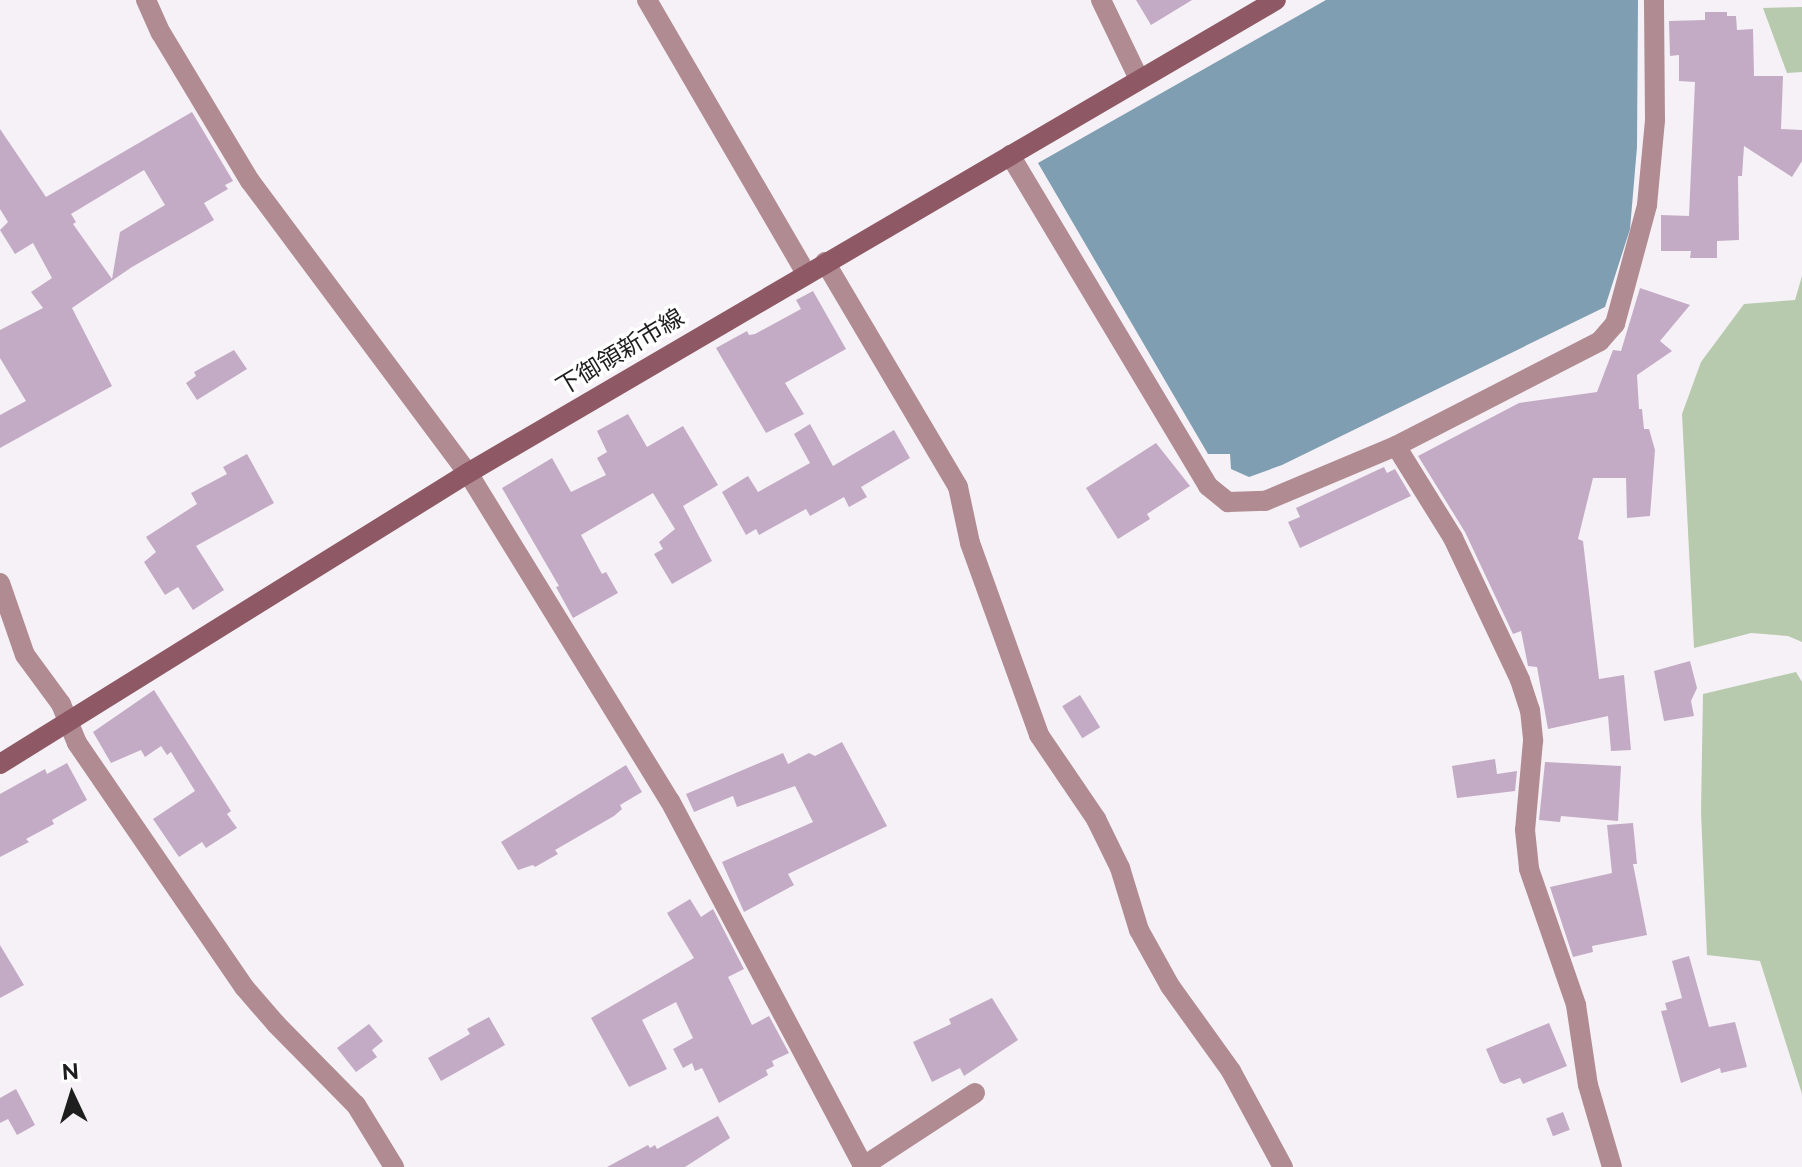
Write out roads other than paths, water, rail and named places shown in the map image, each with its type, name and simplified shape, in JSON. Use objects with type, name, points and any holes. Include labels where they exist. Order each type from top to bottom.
[{"type":"main road","name":"下御領新市線","points":[[0,764],[468,473],[1276,0]]},
{"type":"street","points":[[146,0],[161,33],[250,181],[468,473],[670,801],[863,1167],[975,1093]]},
{"type":"street","points":[[647,0],[806,273]]},
{"type":"street","points":[[1101,0],[1139,79]]},
{"type":"street","points":[[1010,155],[1208,486],[1228,502],[1265,501],[1396,446],[1600,341],[1615,324],[1647,205],[1655,120],[1654,0]]},
{"type":"street","points":[[825,262],[958,487],[970,543],[1039,735],[1096,819],[1120,868],[1139,930],[1170,986],[1231,1071],[1283,1167]]},
{"type":"street","points":[[1396,446],[1453,538],[1520,680],[1530,710],[1533,741],[1525,830],[1529,869],[1576,1005],[1588,1085],[1612,1167]]},
{"type":"street","points":[[0,583],[25,655],[61,704],[77,743],[244,987],[356,1105],[394,1167]]},
{"type":"water","points":[[1326,0],[1638,0],[1637,147],[1630,229],[1605,307],[1282,465],[1249,477],[1231,469],[1230,454],[1208,454],[1038,163]]}]
